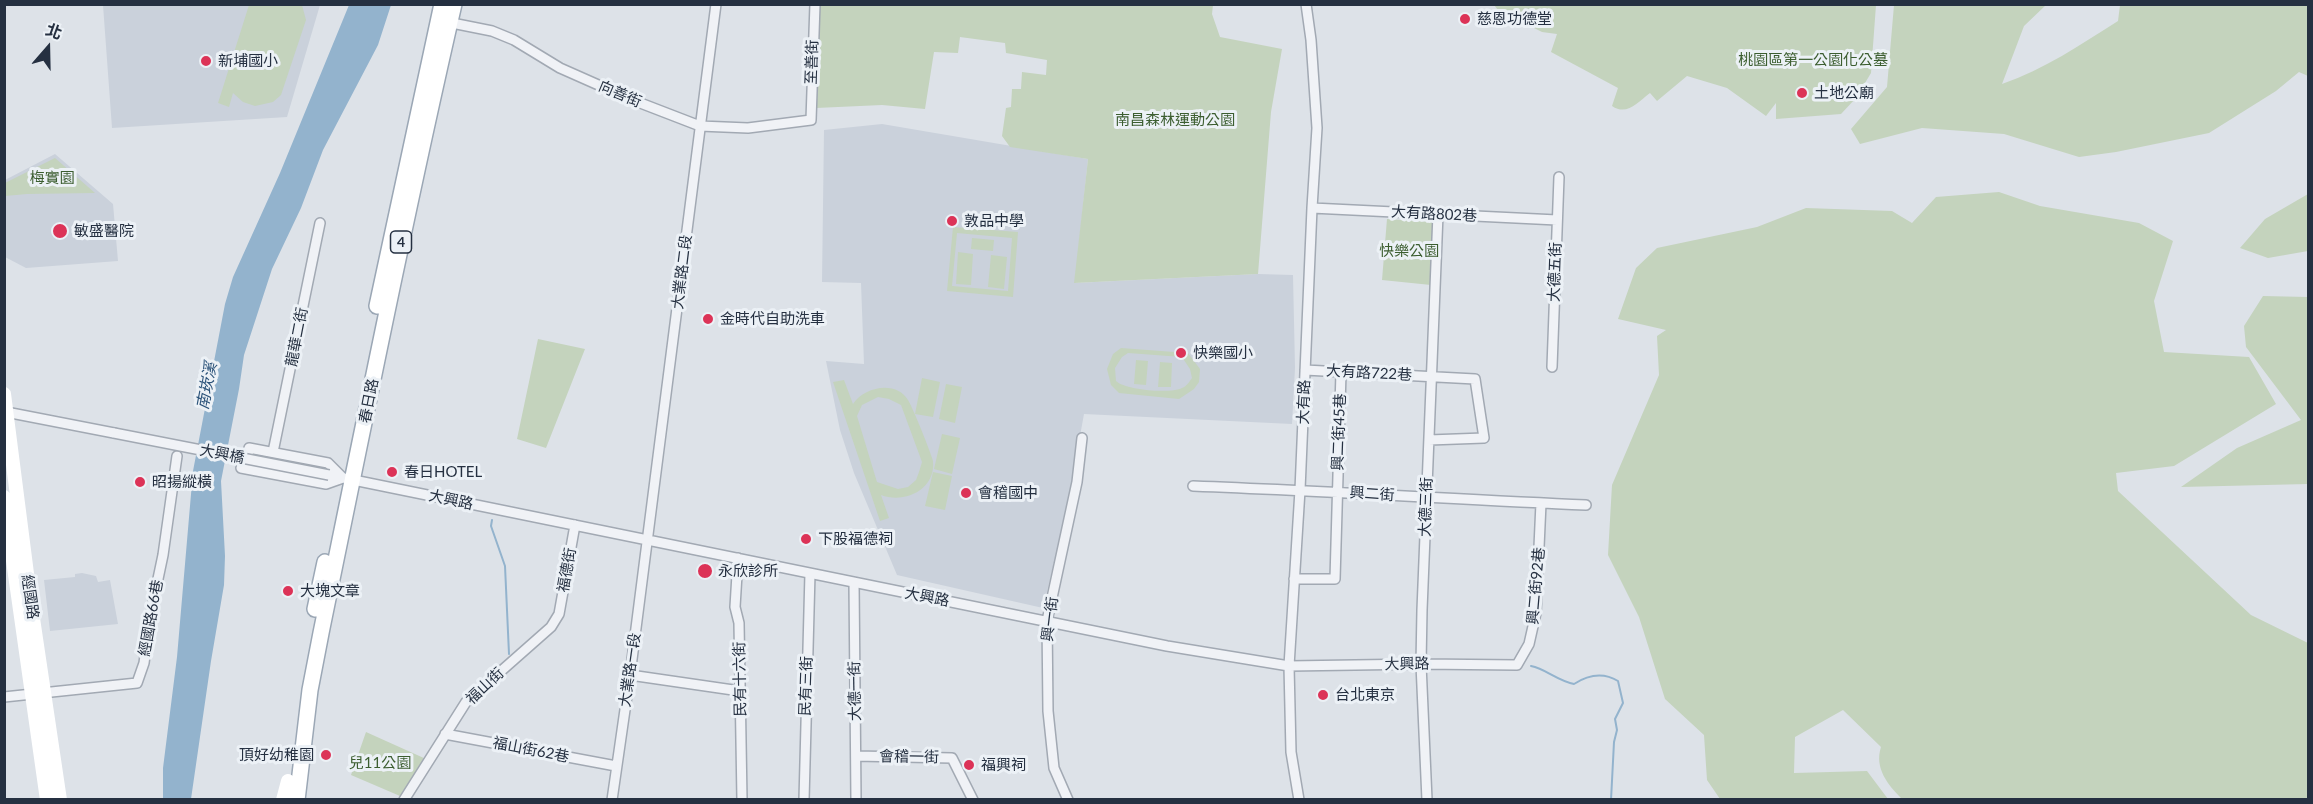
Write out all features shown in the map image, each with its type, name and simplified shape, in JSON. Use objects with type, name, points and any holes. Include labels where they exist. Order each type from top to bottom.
[{"type":"main road","name":"春日路","points":[[442,4],[444,22]]},
{"type":"main road","name":"春日路","points":[[285,800],[300,687],[390,240],[444,22],[454,4]]},
{"type":"main road","name":"春日路","points":[[297,800],[310,690],[342,477]]},
{"type":"street","name":"大業路二段","points":[[647,540],[716,4]]},
{"type":"street","name":"至善街","points":[[811,120],[815,4]]},
{"type":"street","name":"大有路","points":[[1299,800],[1291,752],[1289,666],[1300,490],[1317,128],[1306,4]]},
{"type":"street","name":"向善街","points":[[444,22],[492,31],[514,39],[560,68],[630,99],[700,126],[748,128],[811,120]]},
{"type":"street","name":"大德五街","points":[[1552,367],[1559,177]]},
{"type":"street","name":"大有路802巷","points":[[1312,208],[1557,220]]},
{"type":"street","name":"大德三街","points":[[1427,800],[1421,664],[1438,214]]},
{"type":"street","name":"龍華二街","points":[[273,452],[320,223]]},
{"type":"street","name":"大有路722巷","points":[[1305,370],[1475,379],[1484,438],[1430,440]]},
{"type":"street","name":"興二街45巷","points":[[1294,579],[1335,579],[1341,372]]},
{"type":"street","name":"經國路","points":[[4,394],[39,694],[47,800]]},
{"type":"street","name":"大興橋","points":[[5,412],[342,477]]},
{"type":"street","name":"興一街","points":[[1068,800],[1054,768],[1047,711],[1047,621],[1077,482],[1082,438]]},
{"type":"street","points":[[249,447],[328,463],[342,477],[326,484],[244,468],[249,447]]},
{"type":"street","name":"經國路66巷","points":[[39,694],[136,683],[144,663],[150,612],[163,555],[177,456]]},
{"type":"street","name":"大興路","points":[[342,477],[1167,645],[1289,666],[1517,665]]},
{"type":"street","name":"興二街","points":[[1193,486],[1338,491],[1428,498],[1586,505]]},
{"type":"street","name":"經國路","points":[[4,497],[60,800]]},
{"type":"street","name":"興二街92巷","points":[[1517,665],[1529,644],[1536,613],[1540,503]]},
{"type":"street","name":"福德街","points":[[559,614],[575,525]]},
{"type":"street","name":"大業路一段","points":[[612,800],[647,540]]},
{"type":"street","name":"民有十六街","points":[[738,558],[735,607],[739,623],[742,800]]},
{"type":"street","name":"民有三街","points":[[804,800],[810,573]]},
{"type":"street","name":"大德一街","points":[[854,582],[856,800]]},
{"type":"street","name":"福山街","points":[[404,800],[466,702],[551,627],[559,614]]},
{"type":"street","points":[[630,675],[740,691]]},
{"type":"street","points":[[4,697],[39,694]]},
{"type":"street","name":"福山街62巷","points":[[446,734],[616,766]]},
{"type":"street","name":"會稽一街","points":[[856,756],[952,758],[973,800]]},
{"type":"shaded area","name":"新埔國小","points":[[103,5],[320,5],[287,117],[112,128]]},
{"type":"shaded area","points":[[882,124],[1088,159],[1075,283],[1258,274],[1293,275],[1295,368],[1292,424],[1084,414],[1066,513],[1043,608],[897,575],[854,473],[840,430],[826,361],[864,364],[861,283],[822,282],[824,130]]},
{"type":"shaded area","name":"敏盛醫院","points":[[55,154],[113,204],[118,261],[26,268],[5,257],[5,180]]},
{"type":"shaded area","points":[[75,574],[96,576],[98,582],[110,580],[118,624],[50,631],[44,580],[75,577]]},
{"type":"green space","points":[[249,5],[302,5],[306,20],[281,95],[273,102],[255,106],[243,102],[233,93],[229,107],[218,103]]},
{"type":"green space","name":"南昌森林運動公園","points":[[819,5],[1213,5],[1212,14],[1220,37],[1282,49],[1271,112],[1258,274],[1074,283],[1088,159],[1010,147],[1002,136],[1006,108],[1011,107],[1012,89],[1021,89],[1022,72],[1046,75],[1047,60],[1006,53],[1005,43],[960,37],[958,53],[934,52],[925,109],[882,105],[816,108]]},
{"type":"green space","name":"桃園區第一公園化公墓","points":[[1494,5],[1876,5],[1871,73],[1856,98],[1841,114],[1776,119],[1776,103],[1766,116],[1727,88],[1687,76],[1657,101],[1650,93],[1632,107],[1622,110],[1612,106],[1618,88],[1551,52],[1557,34],[1542,32],[1498,10]]},
{"type":"green space","points":[[1894,5],[2046,5],[2024,26],[2002,84],[2048,64],[2118,21],[2120,5],[2308,5],[2308,76],[2299,72],[2276,91],[2209,133],[2116,152],[2079,157],[2004,134],[1922,128],[1860,144],[1851,129],[1887,87]]},
{"type":"green space","name":"梅實園","points":[[55,158],[95,193],[5,196],[5,183]]},
{"type":"green space","points":[[1999,192],[2040,206],[2139,223],[2173,241],[2154,301],[2164,352],[2249,357],[2276,404],[2174,466],[2116,473],[2118,491],[2251,615],[2308,643],[2308,799],[1902,799],[1887,782],[1881,769],[1879,755],[1881,747],[1843,710],[1795,737],[1794,773],[1867,771],[1888,799],[1720,799],[1707,780],[1704,735],[1665,699],[1639,617],[1608,555],[1612,485],[1659,375],[1657,336],[1666,330],[1618,319],[1636,268],[1657,248],[1757,227],[1806,208],[1892,211],[1912,223],[1936,197]]},
{"type":"green space","points":[[2308,194],[2308,251],[2268,258],[2240,248],[2265,219]]},
{"type":"green space","name":"快樂公園","points":[[1387,219],[1434,222],[1431,285],[1382,280]]},
{"type":"green space","points":[[953,227],[1018,232],[1013,297],[947,291]],"holes":[[[957,233],[1012,238],[1008,291],[952,286]]]},
{"type":"green space","points":[[972,238],[994,240],[993,251],[971,249]]},
{"type":"green space","points":[[958,252],[973,254],[971,285],[956,284]]},
{"type":"green space","points":[[991,255],[1007,257],[1004,289],[988,287]]},
{"type":"green space","points":[[2263,296],[2308,297],[2308,484],[2181,487],[2237,448],[2301,420],[2246,347],[2244,326]]},
{"type":"green space","points":[[538,339],[585,349],[546,448],[517,439]]},
{"type":"green space","points":[[1121,348],[1188,353],[1200,369],[1199,382],[1194,389],[1179,399],[1119,393],[1111,385],[1107,369],[1113,354]],"holes":[[[1128,353],[1182,357],[1190,369],[1192,378],[1182,388],[1168,391],[1148,390],[1128,387],[1116,381],[1115,368],[1122,357]]]},
{"type":"green space","points":[[1136,360],[1148,361],[1146,385],[1134,384]]},
{"type":"green space","points":[[1160,362],[1172,363],[1171,387],[1158,387]]},
{"type":"green space","points":[[922,378],[940,382],[933,417],[915,414]]},
{"type":"green space","points":[[844,380],[853,404],[858,398],[872,390],[888,388],[896,390],[908,400],[922,430],[933,461],[933,471],[924,487],[917,492],[899,498],[881,495],[889,518],[880,521],[833,382]],"holes":[[[878,397],[901,405],[922,462],[916,480],[908,487],[898,489],[877,482],[857,416],[862,405]]]},
{"type":"green space","points":[[946,384],[962,387],[955,423],[939,419]]},
{"type":"green space","points":[[942,434],[960,438],[952,474],[934,469]]},
{"type":"green space","points":[[933,472],[952,476],[945,510],[925,506]]},
{"type":"green space","name":"兒11公園","points":[[366,732],[426,759],[400,796],[351,775]]},
{"type":"water","points":[[349,5],[391,5],[378,45],[323,150],[301,208],[272,269],[244,355],[221,481],[225,556],[224,585],[191,799],[163,800],[163,768],[177,657],[193,471],[225,304],[233,277],[280,173]]},
{"type":"waterway","points":[[492,520],[491,526],[505,566],[509,654]]},
{"type":"waterway","points":[[1531,666],[1574,684],[1585,678],[1596,676],[1607,676],[1618,681],[1623,703],[1615,719],[1617,730],[1614,742],[1611,800]]},
{"type":"place","name":"慈恩功德堂","points":[[1465,19]]},
{"type":"place","name":"新埔國小","points":[[206,61]]},
{"type":"place","name":"土地公廟","points":[[1802,93]]},
{"type":"place","name":"敦品中學","points":[[952,221]]},
{"type":"place","name":"敏盛醫院","points":[[60,231]]},
{"type":"place","name":"金時代自助洗車","points":[[708,319]]},
{"type":"place","name":"快樂國小","points":[[1181,353]]},
{"type":"place","name":"春日HOTEL","points":[[392,472]]},
{"type":"place","name":"昭揚縱橫","points":[[140,482]]},
{"type":"place","name":"會稽國中","points":[[966,493]]},
{"type":"place","name":"下股福德祠","points":[[806,539]]},
{"type":"place","name":"永欣診所","points":[[705,571]]},
{"type":"place","name":"大塊文章","points":[[288,591]]},
{"type":"place","name":"台北東京","points":[[1323,695]]},
{"type":"place","name":"頂好幼稚園","points":[[326,755]]},
{"type":"place","name":"福興祠","points":[[969,765]]},
{"type":"water label","name":"南崁溪","points":[[207,386]]}]
